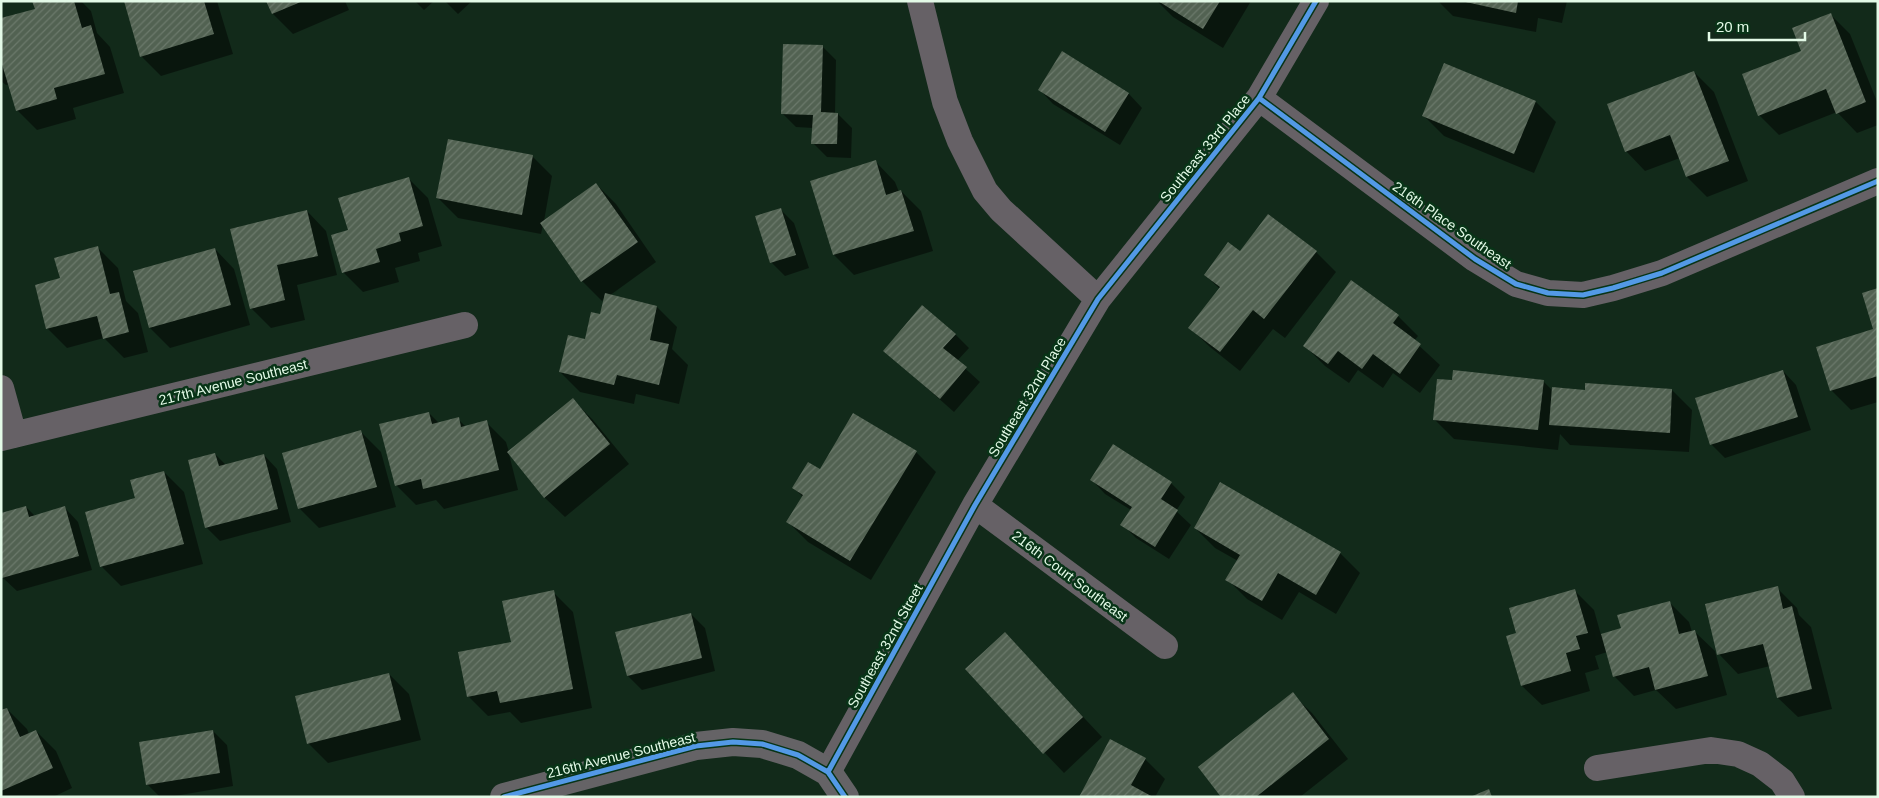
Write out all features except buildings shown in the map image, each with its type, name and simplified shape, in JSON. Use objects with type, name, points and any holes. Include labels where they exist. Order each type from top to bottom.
[{"type":"street","points":[[920,1],[946,102],[960,141],[985,191],[1001,210],[1098,300]]},
{"type":"street","name":"Southeast 33rd Place","points":[[1098,300],[1259,98],[1316,1]]},
{"type":"street","name":"216th Place Southeast","points":[[1259,98],[1475,259],[1516,284],[1548,293],[1583,294],[1613,288],[1662,273],[1878,181]]},
{"type":"street","name":"Southeast 32nd Place","points":[[975,505],[1098,300]]},
{"type":"street","name":"217th Avenue Southeast","points":[[7,437],[465,325]]},
{"type":"street","points":[[1,388],[7,437]]},
{"type":"street","name":"216th Court Southeast","points":[[975,505],[1165,646]]},
{"type":"street","name":"Southeast 32nd Street","points":[[828,772],[975,505]]},
{"type":"street","name":"216th Avenue Southeast","points":[[504,797],[696,746],[733,742],[762,744],[798,756],[828,772]]},
{"type":"street","points":[[1597,768],[1711,750],[1738,754],[1760,764],[1782,781],[1792,797]]},
{"type":"street","points":[[828,772],[844,797]]},
{"type":"cycle path","points":[[828,772],[975,505],[1098,299],[1259,98],[1316,1]]},
{"type":"cycle path","points":[[1259,98],[1475,259],[1516,284],[1548,293],[1583,295],[1662,273],[1878,181]]},
{"type":"cycle path","points":[[504,797],[696,746],[733,742],[762,744],[798,755],[828,772],[845,797]]}]
